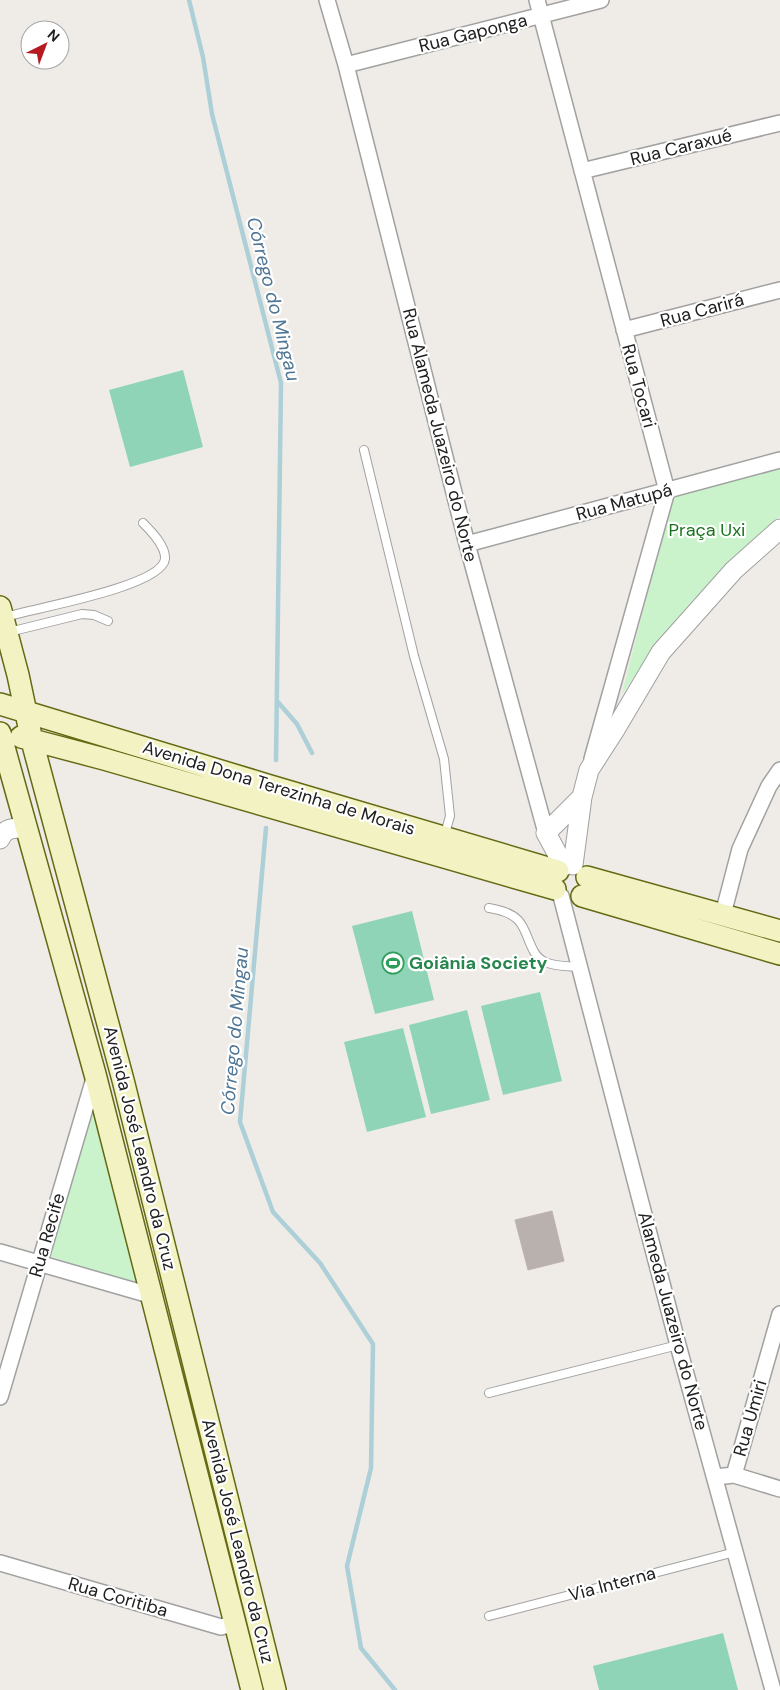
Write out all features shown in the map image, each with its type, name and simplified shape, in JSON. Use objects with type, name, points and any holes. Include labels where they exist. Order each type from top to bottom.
[{"type":"main road","name":"Avenida José Leandro da Cruz","points":[[3,619],[32,740],[124,1080],[275,1690]]},
{"type":"main road","name":"Avenida Dona Terezinha de Morais","points":[[0,703],[444,838],[780,954]]},
{"type":"main road","points":[[0,703],[0,712]]},
{"type":"main road","name":"Avenida Dona Terezinha de Morais","points":[[0,731],[570,882],[723,914],[780,931]]},
{"type":"main road","name":"Avenida José Leandro da Cruz","points":[[0,731],[95,1074],[252,1690]]},
{"type":"street","name":"Rua Alameda Juazeiro do Norte","points":[[327,0],[346,65],[467,544],[546,833],[570,882]]},
{"type":"street","name":"Rua Tocari","points":[[537,0],[667,491]]},
{"type":"street","name":"Rua Gaponga","points":[[346,65],[601,0]]},
{"type":"street","name":"Rua Caraxué","points":[[582,171],[780,123]]},
{"type":"street","name":"Rua Carirá","points":[[624,330],[780,290]]},
{"type":"street","name":"Rua Matupá","points":[[467,544],[780,460]]},
{"type":"street","points":[[570,882],[582,797],[667,491]]},
{"type":"street","points":[[589,770],[661,652],[734,570],[780,529]]},
{"type":"street","points":[[723,914],[740,849],[769,786],[780,770]]},
{"type":"street","points":[[546,833],[582,797]]},
{"type":"street","points":[[0,839],[6,830],[26,828]]},
{"type":"street","name":"Alameda Juazeiro do Norte","points":[[570,882],[576,952],[580,968],[678,1345],[735,1552],[774,1667],[773,1690]]},
{"type":"street","name":"Rua Recife","points":[[0,1397],[95,1074]]},
{"type":"street","points":[[0,1252],[153,1296]]},
{"type":"street","name":"Rua Umiri","points":[[716,1478],[734,1475],[780,1314]]},
{"type":"street","points":[[734,1475],[780,1489]]},
{"type":"street","name":"Rua Coritiba","points":[[0,1563],[221,1627],[236,1623]]},
{"type":"lane","points":[[364,450],[414,656],[444,759],[450,816],[444,838]]},
{"type":"lane","points":[[3,619],[30,610],[74,601],[115,589],[155,571],[165,560],[164,550],[151,531],[143,524]]},
{"type":"lane","points":[[3,619],[82,614],[108,621]]},
{"type":"lane","points":[[489,908],[505,911],[518,920],[536,954],[544,962],[580,968]]},
{"type":"lane","points":[[489,1393],[678,1345]]},
{"type":"lane","name":"Via Interna","points":[[488,1616],[735,1552]]},
{"type":"green space","points":[[183,370],[203,447],[130,467],[109,390]]},
{"type":"green space","name":"Praça Uxi","points":[[780,469],[780,516],[690,603],[622,694],[672,496]]},
{"type":"green space","name":"Goiânia Society","points":[[412,911],[434,1000],[375,1014],[352,926]]},
{"type":"green space","points":[[540,992],[562,1081],[503,1095],[481,1006]]},
{"type":"green space","points":[[467,1010],[490,1100],[431,1114],[409,1025]]},
{"type":"green space","points":[[403,1028],[426,1117],[367,1132],[344,1042]]},
{"type":"green space","points":[[94,1104],[144,1287],[46,1255]]},
{"type":"green space","points":[[723,1633],[738,1690],[599,1690],[593,1666]]},
{"type":"building","points":[[552,1211],[564,1261],[528,1270],[515,1220]]},
{"type":"waterway","name":"Córrego do Mingau","points":[[189,0],[203,57],[212,114],[281,383],[276,760]]},
{"type":"waterway","name":"Córrego do Mingau","points":[[277,701],[297,724],[312,753]]},
{"type":"waterway","name":"Córrego do Mingau","points":[[266,828],[240,1122],[273,1212],[320,1263],[373,1344],[371,1468],[347,1566],[361,1648],[395,1690]]},
{"type":"place","name":"Goiânia Society","points":[[393,963]]}]
